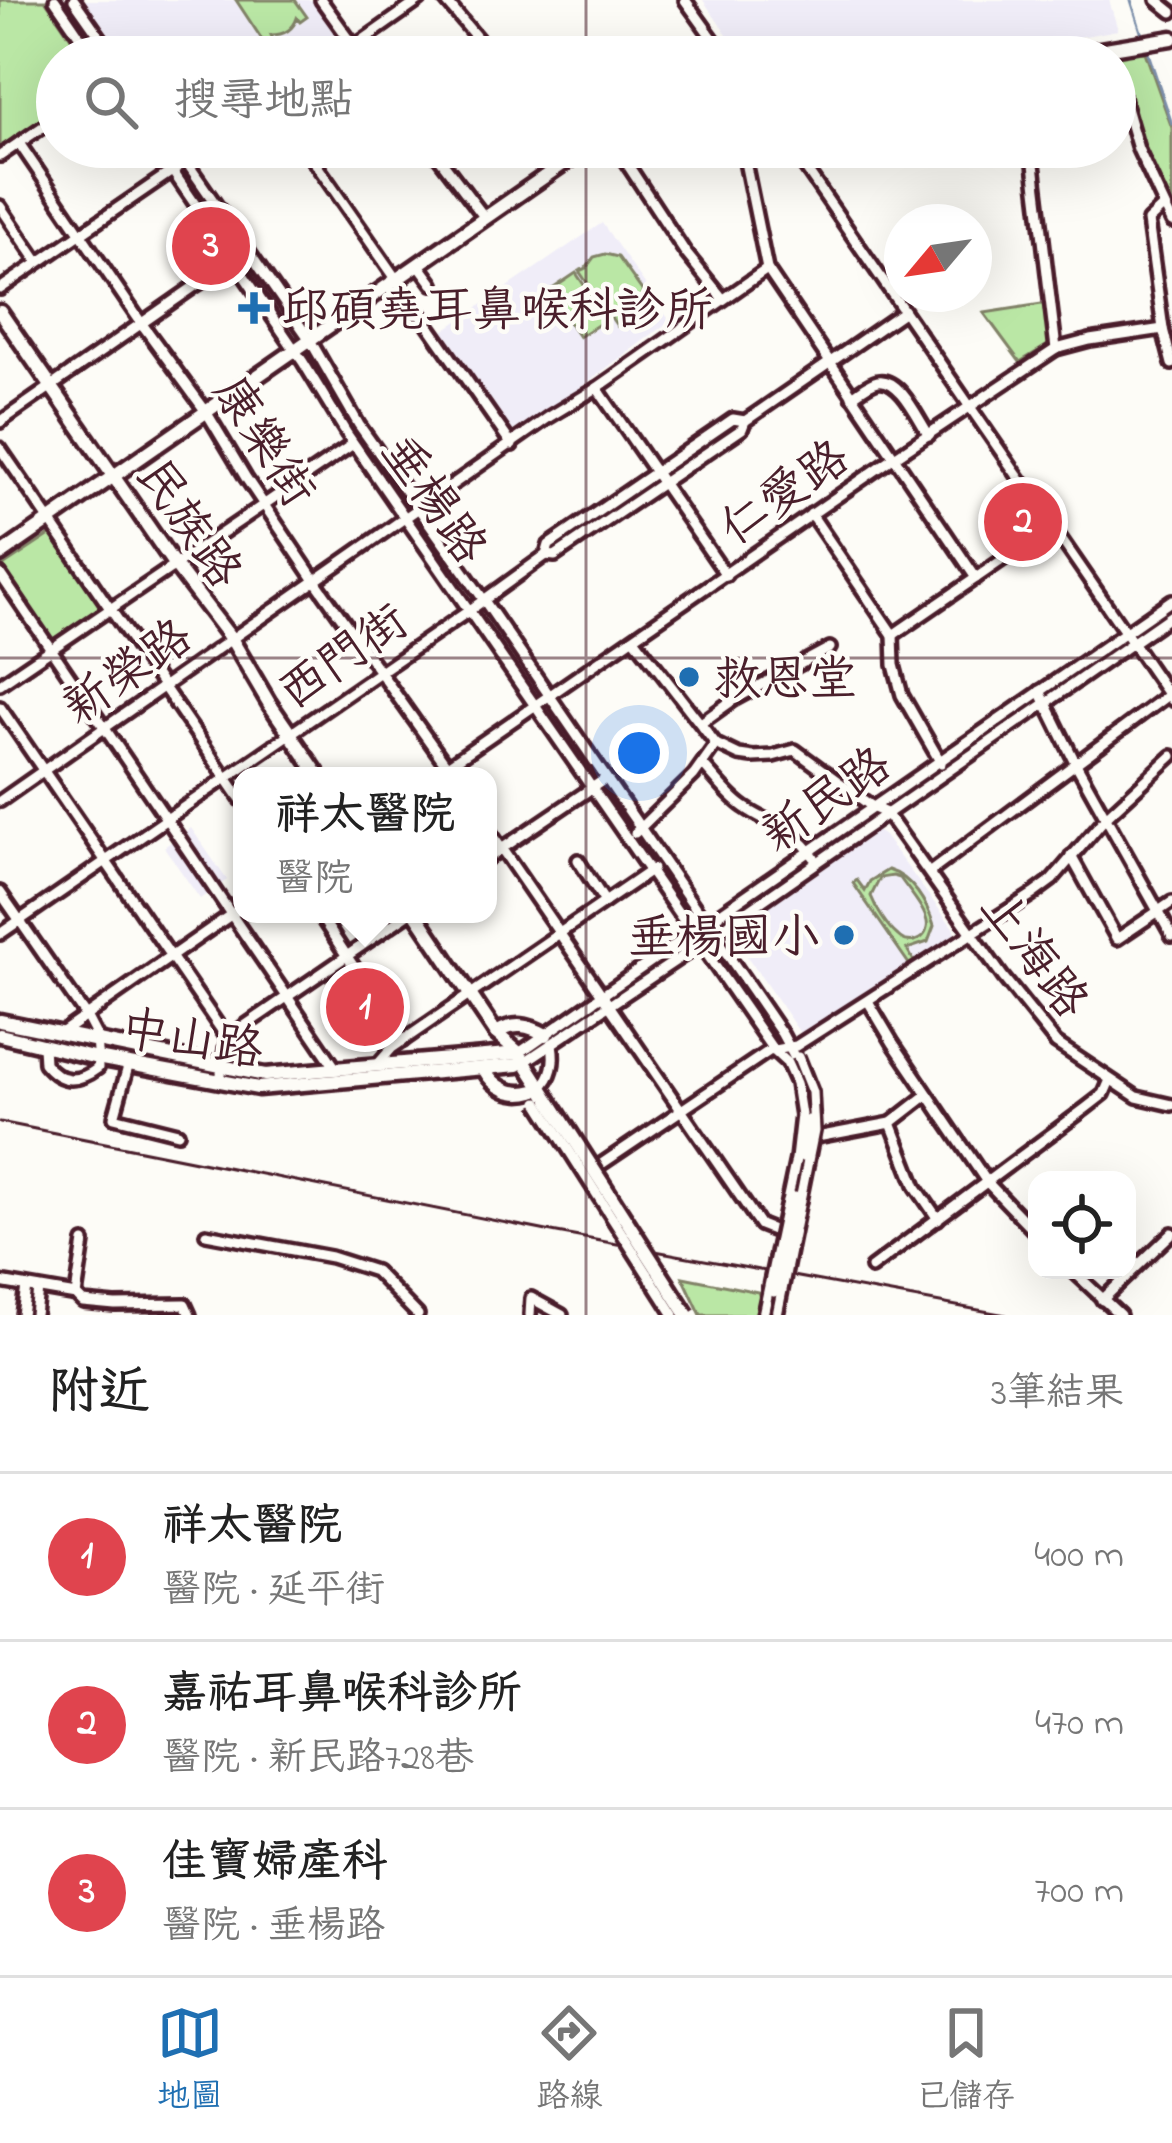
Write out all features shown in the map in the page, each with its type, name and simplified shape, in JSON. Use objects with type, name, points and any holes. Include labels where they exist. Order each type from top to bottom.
[{"type":"main road","points":[[1136,44],[1172,38]]},
{"type":"main road","points":[[0,555],[555,168]]},
{"type":"main road","name":"民族路","points":[[0,313],[232,640],[313,767]]},
{"type":"main road","points":[[419,923],[518,1059],[683,1315]]},
{"type":"main road","name":"中山路","points":[[0,1022],[222,1073],[258,1088],[337,1075],[518,1059]]},
{"type":"main road","points":[[496,1033],[526,1026],[549,1039]]},
{"type":"main road","points":[[496,1033],[482,1063],[492,1081],[506,1090],[542,1096]]},
{"type":"main road","name":"中山路","points":[[0,1035],[129,1064],[222,1073]]},
{"type":"street","points":[[56,0],[80,36]]},
{"type":"street","points":[[74,0],[99,36]]},
{"type":"street","points":[[321,0],[347,36]]},
{"type":"street","points":[[368,36],[420,0]]},
{"type":"street","points":[[445,0],[475,36]]},
{"type":"street","points":[[685,0],[711,36]]},
{"type":"street","points":[[1157,0],[1172,12]]},
{"type":"street","points":[[0,156],[36,131]]},
{"type":"street","name":"康樂街","points":[[19,143],[207,413],[316,582],[448,767]]},
{"type":"street","points":[[1136,143],[1172,222]]},
{"type":"street","name":"垂楊路","points":[[170,168],[296,350],[353,443],[696,940],[774,1051],[791,1059]]},
{"type":"street","points":[[0,289],[177,168]]},
{"type":"street","name":"垂楊路","points":[[190,168],[310,340],[359,425],[709,930],[791,1059]]},
{"type":"street","points":[[318,168],[512,445]]},
{"type":"street","points":[[447,168],[485,218]]},
{"type":"street","points":[[630,168],[723,299]]},
{"type":"street","points":[[746,168],[767,269],[976,578]]},
{"type":"street","points":[[805,168],[884,284]]},
{"type":"street","points":[[1034,168],[1056,349]]},
{"type":"street","points":[[0,206],[38,262]]},
{"type":"street","points":[[1164,206],[1148,220],[1172,364]]},
{"type":"street","points":[[0,422],[249,253]]},
{"type":"street","points":[[419,265],[434,284]]},
{"type":"street","name":"新榮路","points":[[0,801],[767,269]]},
{"type":"street","points":[[903,312],[1170,698],[930,872]]},
{"type":"street","name":"西門街","points":[[243,767],[546,555],[555,556],[733,419],[745,421],[903,312]]},
{"type":"street","name":"仁愛路","points":[[456,767],[811,514],[1056,349],[1163,329]]},
{"type":"street","points":[[852,396],[872,383],[889,382],[929,435]]},
{"type":"street","points":[[597,388],[726,574]]},
{"type":"street","points":[[0,684],[353,443]]},
{"type":"street","points":[[0,448],[233,788]]},
{"type":"street","points":[[811,514],[892,635],[902,695],[947,772]]},
{"type":"street","points":[[892,635],[1053,525]]},
{"type":"street","points":[[0,574],[233,917]]},
{"type":"street","name":"新民路","points":[[518,1059],[1046,704],[1172,600]]},
{"type":"street","name":"新民路","points":[[814,857],[874,808],[1040,691],[1172,615]]},
{"type":"street","points":[[634,638],[716,744],[754,757],[796,750],[886,812]]},
{"type":"street","points":[[701,723],[733,700],[830,649]]},
{"type":"street","points":[[1040,691],[1172,935]]},
{"type":"street","points":[[0,707],[227,1038],[222,1073]]},
{"type":"street","points":[[626,839],[703,765],[716,744]]},
{"type":"street","points":[[767,1315],[801,1115],[791,1059],[796,1046],[1052,880],[1107,816],[1172,756]]},
{"type":"street","points":[[703,765],[742,807],[790,831],[814,857]]},
{"type":"street","name":"西門街","points":[[0,934],[233,773]]},
{"type":"street","points":[[497,852],[605,779]]},
{"type":"street","name":"上海路","points":[[886,812],[1056,1043],[1137,1097],[1172,1105]]},
{"type":"street","points":[[497,843],[760,1225],[794,1239]]},
{"type":"street","points":[[1071,856],[1117,939],[1172,902]]},
{"type":"street","points":[[578,860],[605,902]]},
{"type":"street","points":[[377,1071],[392,1048],[663,863]]},
{"type":"street","points":[[0,892],[86,1016],[96,1042],[98,1068],[68,1081],[44,1063],[43,1046]]},
{"type":"street","points":[[60,1034],[231,914]]},
{"type":"street","points":[[237,923],[337,1075]]},
{"type":"street","points":[[325,923],[403,1041]]},
{"type":"street","points":[[227,1038],[398,923]]},
{"type":"street","points":[[868,1001],[987,1182],[1028,1225]]},
{"type":"street","points":[[542,1096],[553,1068],[549,1039]]},
{"type":"street","points":[[600,1165],[774,1051]]},
{"type":"street","points":[[129,1064],[114,1117],[178,1133]]},
{"type":"street","points":[[871,1268],[1103,1094],[1109,1080]]},
{"type":"street","points":[[817,1137],[891,1123],[928,1095]]},
{"type":"street","points":[[891,1123],[916,1186],[938,1219]]},
{"type":"street","points":[[1102,1300],[1172,1232]]},
{"type":"street","points":[[206,1234],[375,1270],[418,1315]]},
{"type":"street","points":[[76,1295],[84,1242]]},
{"type":"street","points":[[1081,1279],[1120,1315]]},
{"type":"street","points":[[0,1282],[76,1295],[83,1302],[184,1304],[190,1315]]},
{"type":"street","points":[[22,1315],[32,1288]]},
{"type":"street","points":[[32,1288],[35,1315]]},
{"type":"street","points":[[530,1315],[531,1298],[562,1315]]},
{"type":"shaded area","points":[[84,0],[316,0],[341,36],[109,36]]},
{"type":"shaded area","points":[[703,0],[1109,0],[1118,30],[1084,36],[728,36]]},
{"type":"shaded area","points":[[602,223],[670,321],[513,431],[443,331]]},
{"type":"shaded area","points":[[191,828],[227,880],[200,899],[164,847]]},
{"type":"shaded area","name":"垂楊國小","points":[[877,831],[954,929],[956,942],[800,1033],[734,931]]},
{"type":"shaded area","points":[[349,962],[398,1038],[383,1051],[331,975]]},
{"type":"green space","points":[[0,0],[45,0],[70,36],[36,36],[36,125],[0,150]]},
{"type":"green space","points":[[236,0],[295,0],[307,17],[300,22],[297,18],[284,33],[260,36]]},
{"type":"green space","points":[[1145,52],[1172,128],[1172,207],[1136,125],[1136,53]]},
{"type":"green space","points":[[605,254],[618,257],[643,292],[636,309],[620,316],[623,322],[617,326],[579,271]]},
{"type":"green space","points":[[576,273],[607,319],[579,337],[548,292]]},
{"type":"green space","points":[[1048,303],[1051,343],[1020,362],[984,313]]},
{"type":"green space","points":[[53,533],[105,605],[49,643],[0,568]]},
{"type":"green space","points":[[888,870],[897,873],[927,909],[934,926],[928,942],[907,949],[914,961],[909,964],[853,883],[857,880],[865,891],[870,881]],"holes":[[[880,878],[900,878],[926,918],[924,935],[914,941],[903,940],[894,932],[871,896]]]},
{"type":"green space","points":[[683,1277],[758,1292],[767,1315],[701,1315]]},
{"type":"waterway","points":[[1131,0],[1143,38]]},
{"type":"waterway","points":[[1146,47],[1172,124]]},
{"type":"railway","points":[[0,1122],[557,1233],[1006,1315]]},
{"type":"place","name":"佳寶婦產科","points":[[211,246]]},
{"type":"place","name":"邱碩堯耳鼻喉科診所","points":[[254,308]]},
{"type":"place","name":"嘉祐耳鼻喉科診所","points":[[1023,522]]},
{"type":"place","name":"救恩堂","points":[[689,677]]},
{"type":"place","name":"垂楊國小","points":[[844,935]]},
{"type":"place","name":"祥太醫院","points":[[365,1007]]}]
